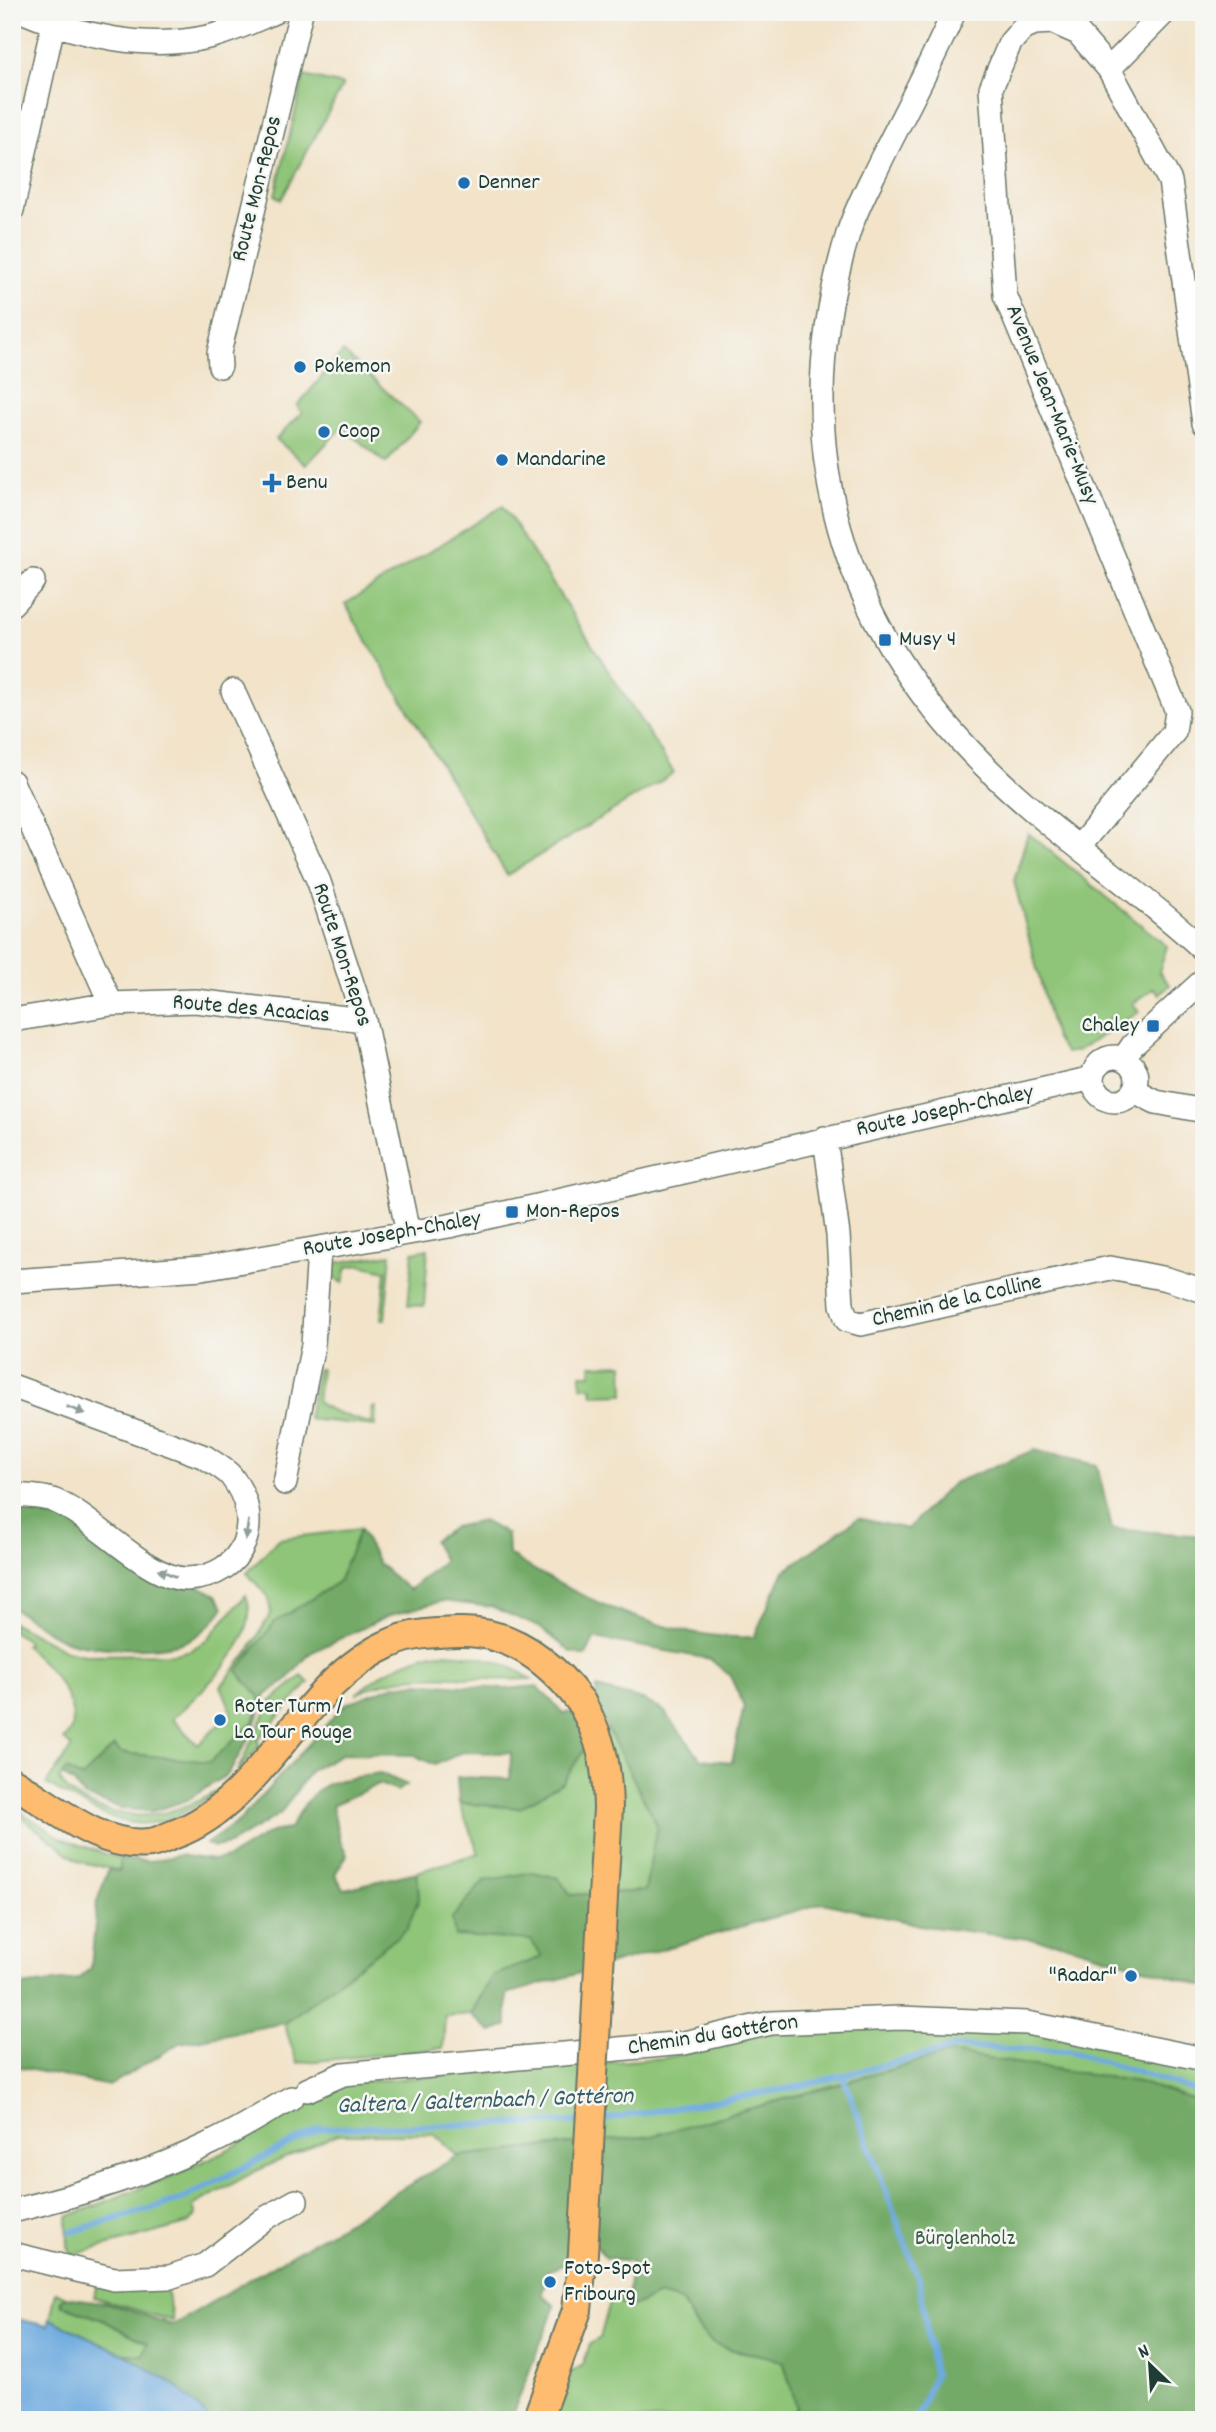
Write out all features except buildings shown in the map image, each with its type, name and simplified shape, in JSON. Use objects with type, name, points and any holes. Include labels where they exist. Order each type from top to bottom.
[{"type":"main road","points":[[12,1782],[94,1831],[121,1842],[151,1843],[195,1826],[226,1803],[332,1685],[367,1656],[391,1643],[422,1634],[466,1632],[501,1637],[530,1651],[555,1670],[581,1702],[595,1728],[607,1766],[608,1808],[583,2253],[577,2310],[537,2420]]},
{"type":"street","points":[[24,12],[53,25],[141,43],[208,37],[274,12]]},
{"type":"street","name":"Route Mon-Repos","points":[[220,366],[219,353],[301,12]]},
{"type":"street","points":[[954,12],[849,233],[831,298],[823,362],[822,426],[828,473],[845,551],[856,581],[891,651],[935,713],[958,739],[999,780],[1204,950]]},
{"type":"street","points":[[1109,69],[1165,12]]},
{"type":"street","name":"Avenue Jean-Marie-Musy","points":[[1079,846],[1174,733],[1177,711],[1005,295],[991,88],[1010,43],[1023,28],[1035,23],[1053,22],[1077,33],[1109,69],[1170,181],[1204,423]]},
{"type":"street","points":[[12,210],[53,25]]},
{"type":"street","points":[[12,604],[33,582]]},
{"type":"street","name":"Route Mon-Repos","points":[[233,691],[319,883],[364,1020],[408,1233]]},
{"type":"street","points":[[12,782],[111,1004]]},
{"type":"street","points":[[1093,1078],[1097,1092],[1109,1100],[1123,1100],[1134,1091],[1137,1072],[1124,1058],[1133,1045],[1204,980]]},
{"type":"street","name":"Route des Acacias","points":[[12,1020],[111,1004],[195,1002],[364,1020]]},
{"type":"street","name":"Route Joseph-Chaley","points":[[12,1281],[202,1268],[408,1233],[633,1185],[825,1138],[1093,1078],[1103,1060],[1124,1058]]},
{"type":"street","points":[[1134,1091],[1156,1102],[1204,1111]]},
{"type":"street","name":"Chemin de la Colline","points":[[825,1138],[838,1235],[842,1305],[847,1320],[861,1324],[1110,1268],[1167,1279],[1204,1291]]},
{"type":"street","points":[[285,1483],[313,1345],[318,1250]]},
{"type":"street","points":[[12,1386],[205,1457],[230,1474],[244,1497],[249,1520],[244,1545],[222,1570],[205,1577],[184,1580],[170,1576],[141,1560],[85,1517],[53,1500],[12,1495]]},
{"type":"street","name":"Chemin du Gottéron","points":[[12,2211],[60,2199],[137,2174],[212,2143],[299,2094],[343,2074],[659,2046],[771,2023],[900,2018],[1027,2023],[1204,2059]]},
{"type":"street","points":[[12,2254],[114,2279],[170,2277],[205,2265],[264,2220],[296,2201]]},
{"type":"green space","points":[[304,76],[343,85],[281,200],[275,195]]},
{"type":"green space","points":[[343,352],[420,422],[386,463],[342,427],[306,465],[276,439],[302,413],[297,406]]},
{"type":"green space","points":[[503,506],[674,773],[507,875],[345,604]]},
{"type":"green space","points":[[1028,833],[1167,946],[1159,972],[1170,985],[1160,994],[1154,988],[1133,1004],[1139,1012],[1115,1027],[1112,1017],[1098,1026],[1102,1033],[1108,1032],[1077,1051],[1066,1053],[1055,1038],[1014,881]]},
{"type":"green space","points":[[428,1249],[424,1306],[408,1305],[413,1252]]},
{"type":"green space","points":[[391,1254],[385,1319],[381,1319],[386,1271],[360,1265],[347,1267],[343,1283],[328,1275],[328,1264]]},
{"type":"green space","points":[[623,1364],[624,1394],[593,1395],[592,1387],[581,1387],[581,1374],[591,1374],[591,1365]]},
{"type":"green space","points":[[317,1369],[321,1369],[317,1402],[343,1415],[371,1423],[372,1408],[376,1407],[375,1426],[308,1419]]},
{"type":"green space","points":[[1034,1450],[1097,1465],[1112,1529],[1204,1536],[1204,1986],[1061,1943],[925,1926],[823,1903],[507,1994],[507,2026],[491,2032],[471,2014],[492,1976],[542,1957],[531,1940],[455,1936],[452,1918],[484,1881],[533,1872],[558,1878],[571,1895],[645,1891],[657,1825],[595,1704],[597,1688],[643,1700],[664,1711],[701,1759],[732,1762],[744,1706],[730,1676],[710,1659],[595,1638],[585,1656],[571,1652],[541,1628],[492,1607],[442,1601],[387,1616],[310,1653],[287,1680],[266,1695],[253,1731],[228,1774],[187,1800],[153,1811],[124,1809],[83,1796],[74,1783],[62,1775],[66,1770],[82,1778],[114,1746],[121,1753],[210,1762],[254,1722],[261,1698],[237,1671],[275,1622],[338,1582],[360,1529],[379,1564],[409,1590],[444,1561],[433,1541],[454,1527],[483,1521],[507,1534],[508,1554],[594,1601],[626,1614],[690,1632],[754,1637],[784,1571],[858,1518],[907,1529],[953,1483]]},
{"type":"green space","points":[[12,1503],[52,1508],[216,1595],[224,1607],[201,1632],[190,1640],[173,1645],[108,1648],[59,1638],[12,1608]]},
{"type":"green space","points":[[360,1529],[338,1582],[275,1622],[238,1671],[261,1698],[254,1722],[210,1762],[121,1753],[82,1779],[66,1770],[59,1779],[72,1794],[89,1804],[119,1814],[135,1816],[178,1809],[222,1789],[173,1817],[153,1823],[134,1823],[95,1811],[46,1784],[72,1747],[64,1740],[72,1728],[70,1703],[58,1681],[25,1646],[28,1641],[12,1631],[12,1622],[66,1651],[85,1655],[175,1654],[191,1650],[208,1639],[246,1595],[249,1612],[246,1629],[238,1647],[213,1679],[172,1719],[198,1745],[232,1712],[221,1686],[247,1654],[271,1613],[268,1597],[247,1573],[278,1539]]},
{"type":"green space","points":[[433,1653],[484,1658],[508,1666],[531,1679],[421,1677],[399,1679],[356,1694],[392,1669]]},
{"type":"green space","points":[[302,1676],[309,1683],[257,1740],[260,1745],[237,1772],[271,1701]]},
{"type":"green space","points":[[421,1683],[506,1689],[537,1686],[563,1713],[576,1712],[592,1738],[563,1782],[520,1808],[459,1803],[457,1777],[510,1779],[511,1753],[463,1752],[435,1765],[414,1755],[341,1754],[311,1770],[280,1814],[229,1844],[215,1847],[206,1844],[240,1820],[345,1704],[395,1685]]},
{"type":"green space","points":[[607,1728],[658,1825],[645,1891],[571,1895],[558,1878],[531,1940],[542,1957],[492,1976],[471,2014],[445,2016],[443,2048],[297,2063],[284,2023],[407,1929],[419,1898],[417,1872],[479,1853],[459,1803],[520,1808]]},
{"type":"green space","points":[[380,1773],[407,1785],[397,1791],[379,1784],[332,1805],[339,1838],[347,1855],[335,1874],[344,1889],[417,1872],[419,1898],[407,1929],[284,2023],[180,2043],[109,2086],[12,2066],[12,2010],[22,1986],[78,1979],[91,1968],[97,1902],[108,1870],[120,1871],[120,1859],[150,1861],[180,1855],[212,1860],[228,1858],[271,1832],[289,1829],[308,1800],[325,1786]]},
{"type":"green space","points":[[15,1808],[61,1838],[120,1859],[120,1871],[78,1861],[12,1810]]},
{"type":"green space","points":[[892,2023],[1028,2031],[1204,2067],[1204,2103],[1138,2082],[949,2053],[652,2136],[458,2156],[434,2134],[338,2134],[256,2171],[193,2206],[196,2215],[190,2223],[72,2255],[68,2246],[67,2217],[184,2171],[237,2145],[292,2108],[346,2083],[665,2058],[764,2033]]},
{"type":"green space","name":"Bürglenholz","points":[[950,2053],[1138,2082],[1204,2103],[1204,2420],[789,2420],[797,2408],[784,2363],[767,2356],[728,2349],[713,2343],[697,2327],[681,2301],[659,2295],[630,2308],[611,2298],[628,2292],[631,2261],[606,2258],[589,2238],[575,2238],[563,2265],[548,2271],[542,2294],[555,2306],[510,2420],[210,2420],[178,2387],[124,2354],[143,2355],[147,2343],[103,2320],[62,2305],[61,2300],[66,2297],[108,2303],[173,2325],[458,2156],[652,2136]]},
{"type":"green space","points":[[97,2282],[165,2285],[173,2321],[94,2297]]},
{"type":"green space","points":[[56,2292],[66,2297],[61,2300],[62,2305],[103,2320],[147,2343],[143,2355],[124,2354],[50,2319]]},
{"type":"green space","points":[[659,2295],[681,2301],[697,2327],[713,2343],[784,2363],[797,2408],[789,2420],[550,2420],[568,2374],[583,2365],[590,2344],[600,2338],[611,2298],[630,2308]]},
{"type":"water","points":[[12,2318],[48,2326],[50,2319],[124,2354],[178,2387],[210,2420],[12,2420]]},
{"type":"waterway","name":"Galtera / Galternbach / Gottéron","points":[[597,2121],[797,2087],[957,2047],[1069,2051],[1204,2093]]},
{"type":"waterway","points":[[843,2076],[919,2280],[934,2375],[915,2420]]},
{"type":"waterway","name":"Galtera / Galternbach / Gottéron","points":[[71,2232],[180,2200],[321,2128],[583,2122]]},
{"type":"place","name":"Denner","points":[[464,183]]},
{"type":"place","name":"Pokemon","points":[[300,367]]},
{"type":"place","name":"Coop","points":[[324,432]]},
{"type":"place","name":"Mandarine","points":[[502,460]]},
{"type":"place","name":"Benu","points":[[272,483]]},
{"type":"place","name":"Musy 4","points":[[885,640]]},
{"type":"place","name":"Chaley","points":[[1153,1026]]},
{"type":"place","name":"Mon-Repos","points":[[512,1212]]},
{"type":"place","name":"Roter Turm / La Tour Rouge","points":[[220,1720]]},
{"type":"place","name":"\"Radar\"","points":[[1131,1976]]},
{"type":"place","name":"Foto-Spot Fribourg","points":[[550,2282]]}]
